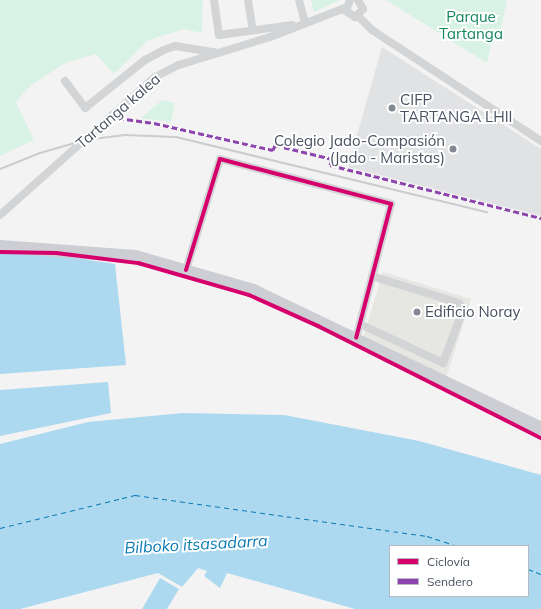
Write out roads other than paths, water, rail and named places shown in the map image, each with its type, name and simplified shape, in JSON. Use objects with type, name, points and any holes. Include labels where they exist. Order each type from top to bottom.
[{"type":"main road","points":[[1,247],[126,254],[253,290],[356,338],[541,428]]},
{"type":"street","points":[[215,0],[220,36],[301,24],[299,0]]},
{"type":"street","points":[[248,0],[252,25]]},
{"type":"street","points":[[350,0],[345,8],[349,16],[358,16],[372,30],[541,141]]},
{"type":"street","points":[[358,16],[363,9],[360,0]]},
{"type":"street","name":"Tartanga kalea","points":[[0,214],[155,77],[345,8]]},
{"type":"street","points":[[65,81],[85,108],[145,60],[164,50],[175,46],[218,53]]},
{"type":"street","points":[[186,270],[220,159],[391,204],[356,338]]},
{"type":"street","points":[[360,324],[443,363],[463,307],[459,303],[372,276]]},
{"type":"water","points":[[0,253],[56,255],[115,264],[126,365],[0,374]]},
{"type":"water","points":[[108,382],[111,413],[0,436],[0,390]]},
{"type":"water","name":"Bilboko itsasadarra","points":[[183,413],[284,415],[419,441],[541,475],[541,609],[355,609],[227,573],[220,588],[204,576],[207,571],[198,568],[182,587],[158,573],[20,609],[0,609],[0,444],[88,422]]},
{"type":"water","points":[[160,578],[179,589],[167,609],[142,609]]},
{"type":"railway","points":[[0,169],[40,153],[85,140],[125,135],[176,137],[487,212]]},
{"type":"place","name":"CIFP TARTANGA LHII","points":[[392,108]]},
{"type":"place","name":"Colegio Jado-Compasión (Jado - Maristas)","points":[[453,149]]},
{"type":"place","name":"Edificio Noray","points":[[417,312]]},
{"type":"park label","name":"Parque Tartanga","points":[[471,24]]}]
